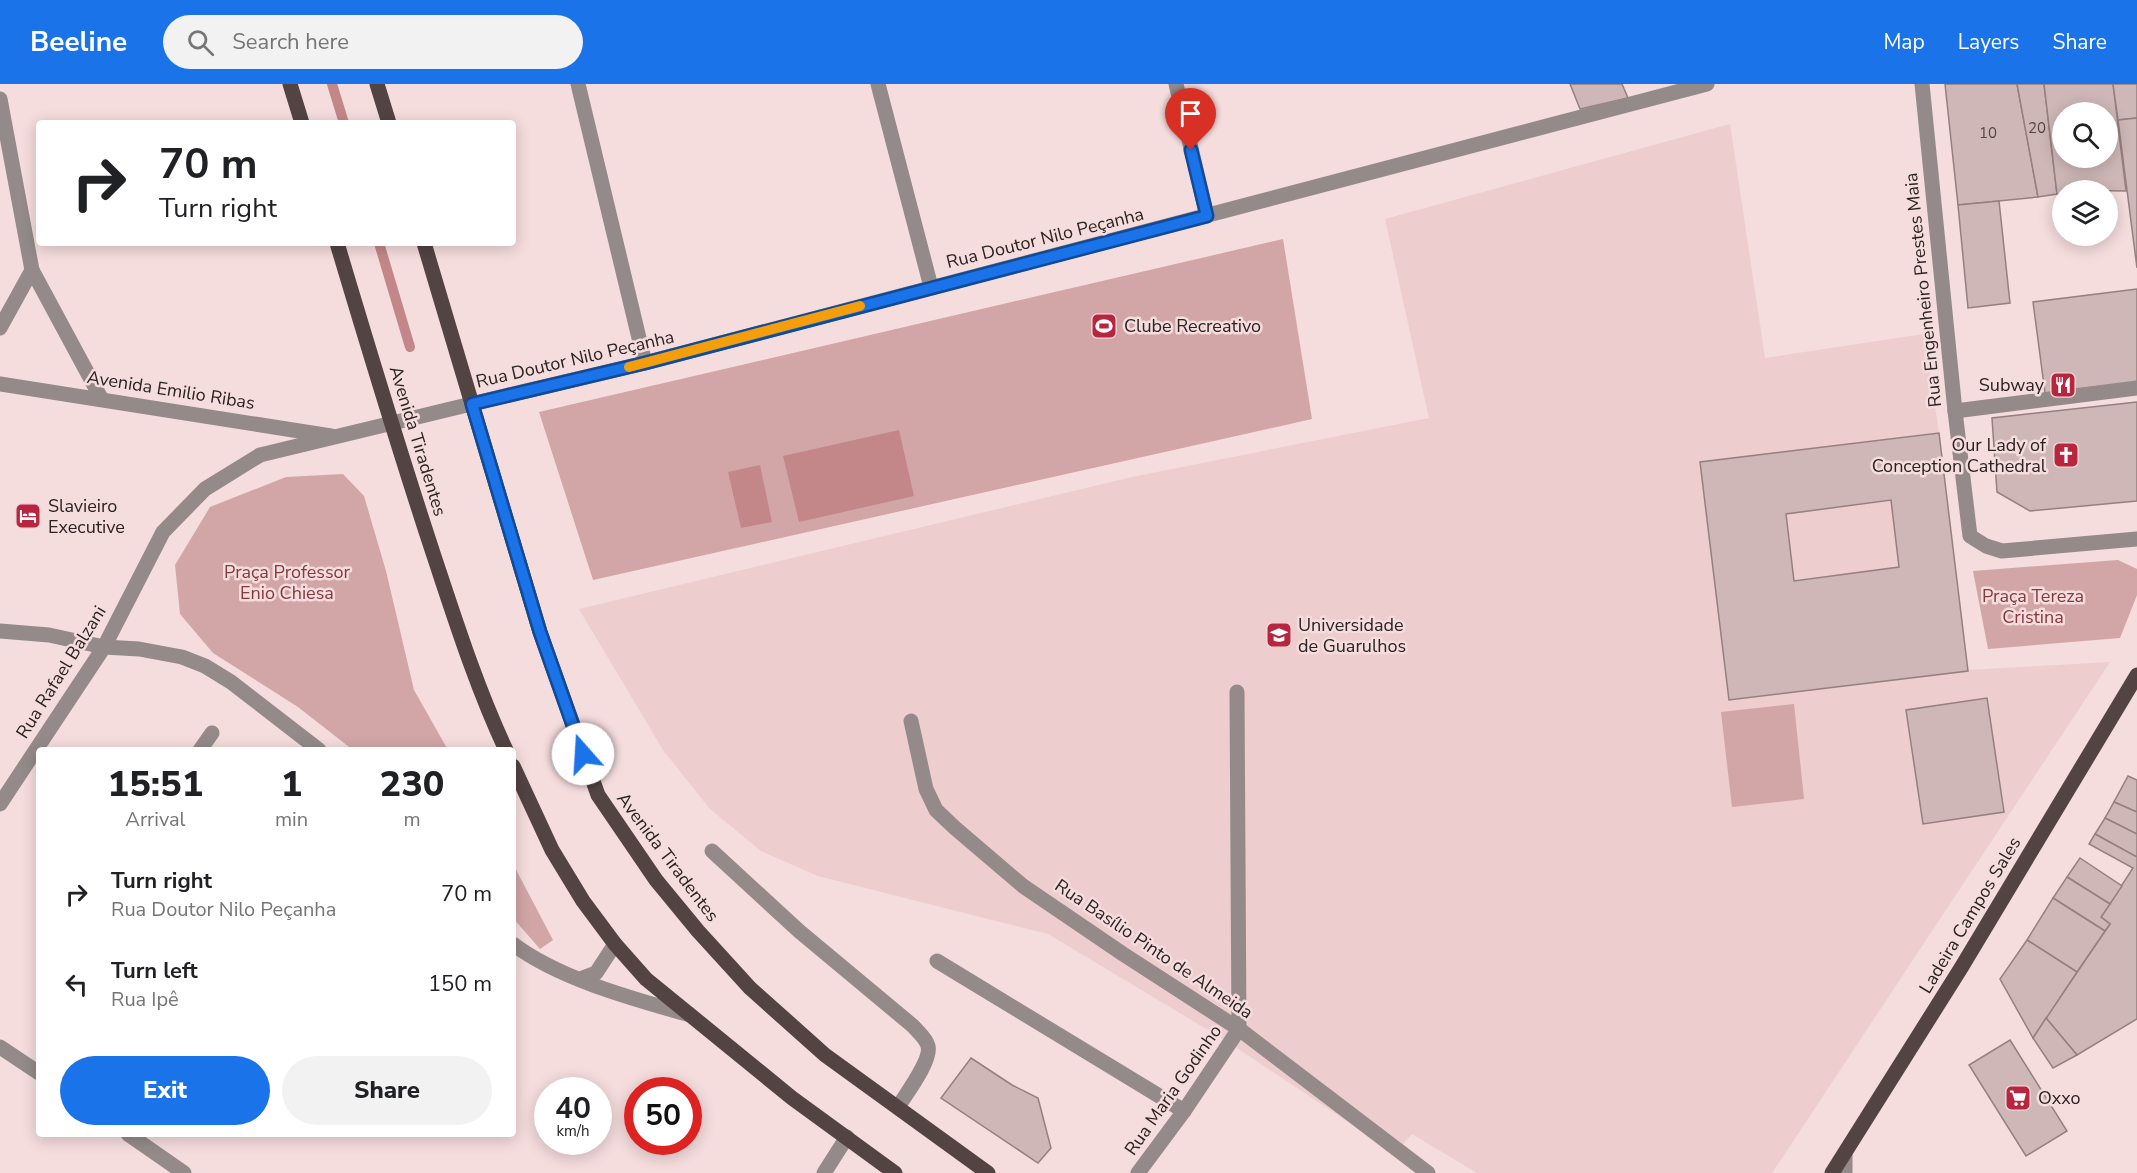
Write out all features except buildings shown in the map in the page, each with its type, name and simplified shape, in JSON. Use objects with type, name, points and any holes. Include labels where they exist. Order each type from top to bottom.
[{"type":"main road","points":[[290,84],[301,120]]},
{"type":"main road","points":[[377,84],[387,120]]},
{"type":"main road","name":"Avenida Tiradentes","points":[[338,246],[391,423],[455,618],[486,707],[505,747]]},
{"type":"main road","name":"Avenida Tiradentes","points":[[425,246],[540,632],[598,795],[656,880],[698,931],[750,988],[825,1054],[988,1173]]},
{"type":"main road","name":"Ladeira Campos Sales","points":[[1832,1173],[1961,968],[2137,675]]},
{"type":"main road","points":[[516,772],[552,850],[583,901],[615,944],[646,979],[792,1098],[895,1173]]},
{"type":"street","points":[[578,84],[645,363]]},
{"type":"street","points":[[878,84],[931,287]]},
{"type":"street","points":[[1176,84],[1207,216]]},
{"type":"street","name":"Rua Doutor Nilo Peçanha","points":[[391,423],[645,363],[1707,84]]},
{"type":"street","name":"Rua Engenheiro Prestes Maia","points":[[1922,84],[1970,536],[1986,546],[2002,551],[2137,539]]},
{"type":"street","points":[[0,99],[32,270],[101,398]]},
{"type":"street","points":[[0,328],[32,270]]},
{"type":"street","name":"Avenida Emilio Ribas","points":[[0,384],[336,436]]},
{"type":"street","points":[[1955,411],[2137,388]]},
{"type":"street","name":"Rua Rafael Balzani","points":[[38,747],[104,647],[163,532],[205,489],[260,455],[391,423]]},
{"type":"street","points":[[0,631],[49,635],[104,647],[165,653],[205,666],[231,682],[315,747]]},
{"type":"street","points":[[1237,692],[1239,1029]]},
{"type":"street","name":"Rua Basílio Pinto de Almeida","points":[[911,721],[926,789],[936,810],[955,828],[1023,886],[1122,954],[1239,1029],[1428,1173]]},
{"type":"street","points":[[202,747],[212,733]]},
{"type":"street","name":"Rua Rafael Balzani","points":[[0,804],[36,750]]},
{"type":"street","points":[[712,850],[799,931],[913,1026],[924,1038],[928,1046],[927,1059],[898,1107]]},
{"type":"street","points":[[580,979],[596,973],[615,944]]},
{"type":"street","points":[[516,946],[548,965],[580,979],[692,1016]]},
{"type":"street","points":[[937,962],[1184,1111]]},
{"type":"street","name":"Rua Maria Godinho","points":[[1138,1173],[1184,1111],[1239,1029]]},
{"type":"street","points":[[0,1047],[36,1071]]},
{"type":"street","points":[[132,1137],[184,1173]]},
{"type":"street","points":[[824,1173],[848,1137]]},
{"type":"street","points":[[1845,1154],[1845,1173]]},
{"type":"shaded area","name":"Universidade de Guarulhos","points":[[1730,124],[1765,358],[1924,334],[1939,433],[1968,670],[2110,662],[1772,1173],[1477,1173],[1412,1134],[1395,1153],[1228,1042],[1048,934],[818,876],[761,851],[710,809],[663,750],[579,609],[1132,477],[1429,418],[1385,219]]},
{"type":"shaded area","points":[[899,430],[914,496],[799,522],[783,456]]},
{"type":"shaded area","points":[[760,465],[772,522],[741,528],[728,472]]},
{"type":"green space","name":"Clube Recreativo","points":[[1283,239],[1312,419],[593,580],[539,412]]},
{"type":"green space","name":"Praça Professor Enio Chiesa","points":[[343,474],[364,496],[386,571],[414,690],[446,747],[349,747],[298,707],[213,653],[180,614],[175,565],[210,507],[286,477]]},
{"type":"green space","name":"Praça Tereza Cristina","points":[[2118,560],[2137,569],[2137,595],[2120,638],[1988,649],[1973,571]]},
{"type":"green space","points":[[1794,704],[1804,799],[1732,807],[1721,712]]},
{"type":"green space","points":[[516,870],[553,940],[540,949],[516,921]]},
{"type":"waterway","points":[[332,84],[343,120]]},
{"type":"waterway","points":[[380,246],[410,347]]},
{"type":"slow traffic","points":[[629,367],[860,306]]},
{"type":"place","name":"Clube Recreativo","points":[[1104,326]]},
{"type":"place","name":"Subway","points":[[2063,385]]},
{"type":"place","name":"Our Lady of Conception Cathedral","points":[[2066,455]]},
{"type":"place","name":"Slavieiro Executive","points":[[28,516]]},
{"type":"place","name":"Universidade de Guarulhos","points":[[1279,635]]},
{"type":"place","name":"Oxxo","points":[[2018,1098]]},
{"type":"route","points":[[583,754],[540,632],[472,404],[645,363],[1207,216],[1191,150]]}]
